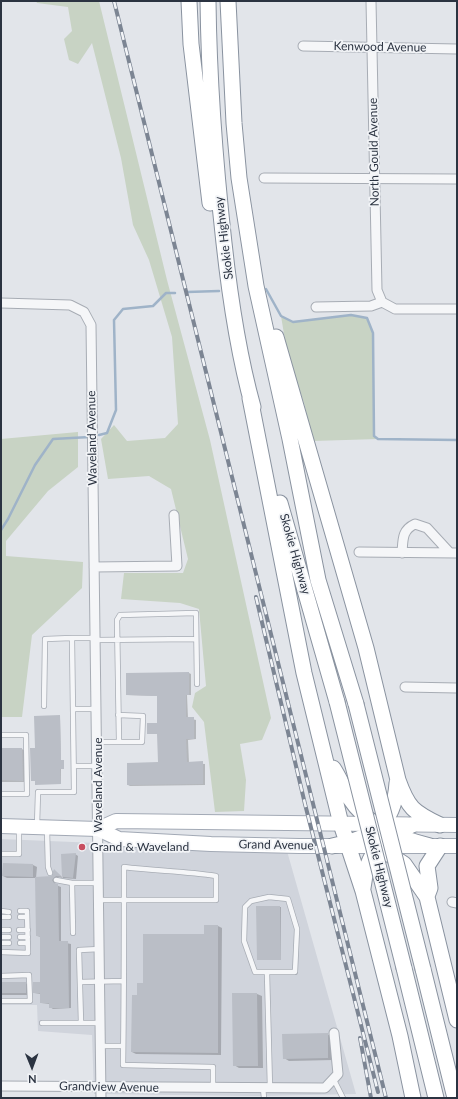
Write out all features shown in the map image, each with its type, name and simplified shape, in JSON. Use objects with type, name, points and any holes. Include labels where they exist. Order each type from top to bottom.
[{"type":"highway","points":[[189,1],[191,44],[210,204],[219,265],[240,349]]},
{"type":"highway","name":"Skokie Highway","points":[[208,1],[210,75],[216,163],[228,276],[250,398],[337,702],[436,1098]]},
{"type":"highway","name":"Skokie Highway","points":[[228,1],[234,123],[239,178],[256,286],[290,439],[318,580],[356,704],[455,1098]]},
{"type":"highway","points":[[246,216],[276,336],[366,648],[398,780],[405,800],[414,810],[440,825]]},
{"type":"highway","points":[[250,398],[304,673],[325,754],[339,825],[348,844],[363,891],[400,1036],[413,1098]]},
{"type":"highway","points":[[325,754],[349,796],[379,826],[393,836],[435,846],[427,866],[430,888],[427,897]]},
{"type":"highway","points":[[363,891],[367,864],[379,826],[394,808],[398,780]]},
{"type":"highway","points":[[339,825],[374,844],[404,864],[427,897],[457,1020]]},
{"type":"highway","points":[[332,846],[348,844],[374,844],[393,836],[412,825]]},
{"type":"highway","points":[[400,1036],[419,1098]]},
{"type":"main road","name":"Grand Avenue","points":[[98,829],[116,821],[379,826],[457,825]]},
{"type":"main road","name":"Grand Avenue","points":[[1,826],[98,829],[119,839],[211,844],[332,846]]},
{"type":"main road","points":[[374,844],[457,846]]},
{"type":"street","name":"North Gould Avenue","points":[[371,1],[377,290],[382,302]]},
{"type":"street","name":"Kenwood Avenue","points":[[303,46],[457,49]]},
{"type":"street","points":[[264,178],[457,179]]},
{"type":"street","points":[[316,307],[371,306],[382,302],[395,308],[457,309]]},
{"type":"street","name":"Waveland Avenue","points":[[1,303],[70,305],[84,312],[91,325],[98,742],[101,1098]]},
{"type":"street","points":[[94,567],[177,566],[174,515]]},
{"type":"street","points":[[402,552],[403,534],[407,527],[415,524],[428,528],[453,553]]},
{"type":"street","points":[[359,552],[453,553]]},
{"type":"street","points":[[405,687],[457,688]]},
{"type":"street","points":[[333,1078],[338,1074],[334,1033]]},
{"type":"street","name":"Grandview Avenue","points":[[1,1086],[325,1088],[333,1078]]},
{"type":"lane","points":[[119,742],[117,620],[120,615],[196,613],[197,684]]},
{"type":"lane","points":[[50,873],[38,792],[74,792],[72,638]]},
{"type":"lane","points":[[44,706],[45,639],[196,639]]},
{"type":"lane","points":[[73,709],[97,709]]},
{"type":"lane","points":[[98,742],[142,742],[142,716],[118,715]]},
{"type":"lane","points":[[1,735],[26,735],[27,794],[1,794]]},
{"type":"lane","points":[[74,766],[98,766]]},
{"type":"lane","points":[[1,854],[19,854],[19,827]]},
{"type":"lane","points":[[99,900],[124,900],[216,900],[216,876],[185,871],[151,871],[124,867],[124,900],[124,1046],[123,1065],[213,1066],[213,1088]]},
{"type":"lane","points":[[56,880],[72,883],[99,883]]},
{"type":"lane","points":[[72,883],[73,933]]},
{"type":"lane","points":[[269,897],[288,899],[297,929],[295,972],[267,973],[255,972],[244,941],[245,906],[251,901],[269,897]]},
{"type":"lane","points":[[1,912],[9,912]]},
{"type":"lane","points":[[1,952],[28,953],[27,912],[20,912]]},
{"type":"lane","points":[[1,917],[9,917]]},
{"type":"lane","points":[[20,917],[27,917]]},
{"type":"lane","points":[[1,930],[9,930]]},
{"type":"lane","points":[[20,930],[28,930]]},
{"type":"lane","points":[[1,937],[9,937]]},
{"type":"lane","points":[[20,937],[28,937]]},
{"type":"lane","points":[[1,943],[9,943]]},
{"type":"lane","points":[[20,943],[28,943]]},
{"type":"lane","points":[[81,1023],[80,950],[100,949]]},
{"type":"lane","points":[[264,1098],[266,1088],[267,973]]},
{"type":"lane","points":[[1,976],[29,975],[30,1001],[1,1001]]},
{"type":"lane","points":[[80,982],[124,981]]},
{"type":"lane","points":[[42,1024],[100,1023]]},
{"type":"lane","points":[[101,1046],[124,1046]]},
{"type":"lane","points":[[333,1078],[343,1098]]},
{"type":"shaded area","points":[[1,839],[287,851],[356,1094],[259,1096],[94,1094],[92,1035],[38,1031],[37,1005],[1,1005]]},
{"type":"green space","points":[[36,1],[99,1],[167,280],[210,440],[271,718],[262,740],[240,744],[246,780],[244,811],[215,812],[204,722],[192,707],[195,693],[206,686],[199,609],[180,603],[121,599],[124,573],[183,573],[188,559],[171,489],[149,476],[108,479],[101,439],[114,425],[127,441],[165,438],[178,424],[172,337],[149,260],[133,225],[121,158],[92,43],[78,64],[69,60],[64,39],[72,31],[68,7],[37,3]]},
{"type":"green space","points":[[351,315],[367,318],[373,333],[373,426],[374,436],[378,439],[313,441],[304,403],[287,352],[281,316],[293,322]]},
{"type":"green space","points":[[78,432],[78,467],[48,491],[6,541],[6,556],[83,562],[82,588],[32,635],[22,717],[1,717],[1,439]]},
{"type":"building","points":[[189,672],[189,695],[186,695],[186,717],[194,717],[194,739],[186,739],[187,762],[203,761],[203,784],[127,785],[127,763],[158,762],[157,734],[147,734],[147,723],[157,723],[157,696],[126,695],[126,673]]},
{"type":"building","points":[[60,715],[61,760],[64,760],[64,769],[60,769],[61,784],[35,785],[35,781],[31,781],[30,748],[35,748],[34,716]]},
{"type":"building","points":[[1,748],[22,748],[23,781],[1,780]]},
{"type":"building","points":[[76,853],[73,878],[62,877],[61,854]]},
{"type":"building","points":[[3,863],[33,864],[33,877],[2,876]]},
{"type":"building","points":[[54,869],[62,877],[56,876],[52,880],[54,883],[58,884],[59,941],[68,941],[69,1008],[49,1008],[49,1003],[40,1003],[40,993],[33,993],[33,982],[40,982],[40,936],[36,936],[35,877],[52,876]]},
{"type":"building","points":[[256,906],[280,906],[281,960],[257,960]]},
{"type":"building","points":[[204,925],[218,925],[218,1053],[131,1052],[132,995],[137,995],[137,983],[143,983],[143,934],[204,934]]},
{"type":"building","points":[[1,982],[26,982],[26,993],[1,993]]},
{"type":"building","points":[[232,993],[257,993],[258,1066],[233,1066]]},
{"type":"building","points":[[328,1033],[328,1058],[283,1059],[282,1034]]},
{"type":"waterway","points":[[266,289],[281,316],[293,322],[351,315],[367,318],[373,333],[374,436],[378,439],[457,440]]},
{"type":"waterway","points":[[187,292],[219,291]]},
{"type":"waterway","points":[[99,435],[107,433],[116,410],[114,320],[123,309],[153,306],[166,293],[175,293]]},
{"type":"waterway","points":[[1,530],[35,465],[53,439],[90,437]]},
{"type":"railway","points":[[114,1],[386,1098]]},
{"type":"railway","points":[[256,597],[305,804],[378,1092]]},
{"type":"railway","points":[[360,1038],[371,1098]]},
{"type":"place","name":"Grand & Waveland","points":[[82,847]]}]
